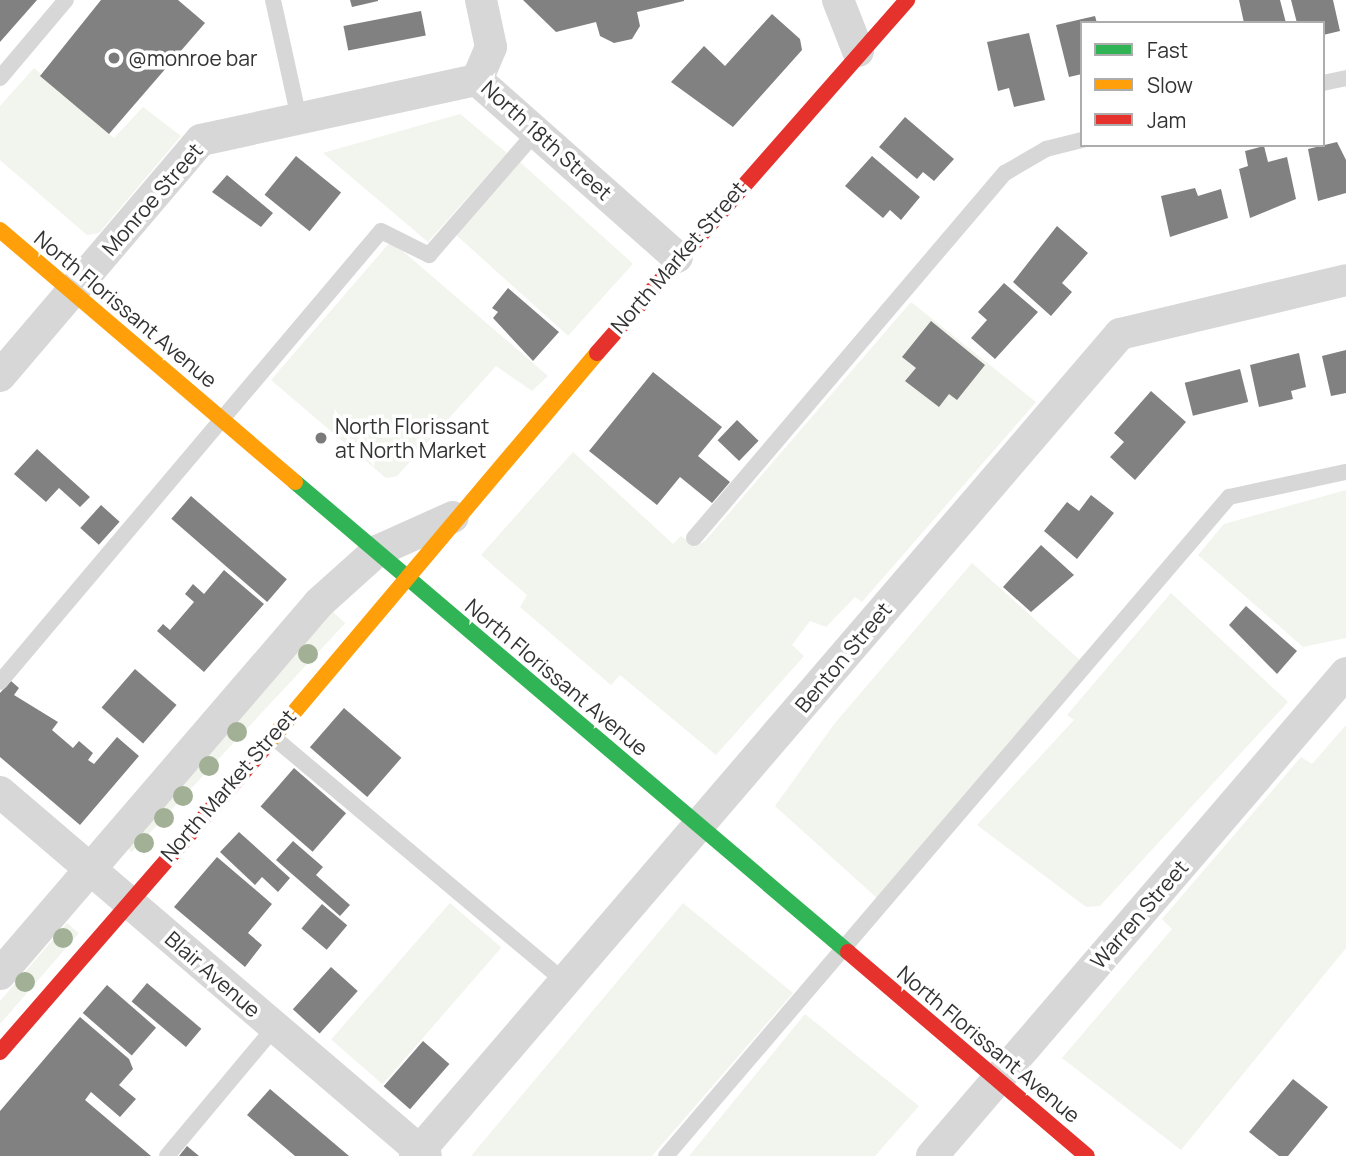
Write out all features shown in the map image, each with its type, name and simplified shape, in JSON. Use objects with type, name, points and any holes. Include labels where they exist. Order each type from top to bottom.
[{"type":"main road","name":"North Market Street","points":[[0,1052],[271,735],[410,579],[453,517],[677,257],[858,51],[907,0]]},
{"type":"main road","name":"North Florissant Avenue","points":[[0,229],[1087,1156]]},
{"type":"street","name":"North 18th Street","points":[[481,0],[491,47],[477,80],[677,257]]},
{"type":"street","points":[[838,0],[858,51]]},
{"type":"street","name":"Monroe Street","points":[[0,376],[201,140],[477,80]]},
{"type":"street","name":"Benton Street","points":[[420,1154],[1120,334],[1346,280]]},
{"type":"street","name":"North Market Street","points":[[0,974],[319,603],[377,551],[453,517]]},
{"type":"street","name":"Warren Street","points":[[932,1156],[1346,673]]},
{"type":"street","name":"Blair Avenue","points":[[0,792],[420,1154]]},
{"type":"lane","points":[[0,78],[66,0]]},
{"type":"lane","points":[[273,0],[299,118]]},
{"type":"lane","points":[[1325,83],[1346,78]]},
{"type":"lane","points":[[0,681],[381,231],[429,255],[536,132]]},
{"type":"lane","points":[[694,538],[1005,173],[1046,149],[1080,140]]},
{"type":"lane","points":[[666,1156],[1229,497],[1346,472]]},
{"type":"lane","points":[[271,735],[565,982]]},
{"type":"lane","points":[[167,1156],[275,1027]]},
{"type":"shaded area","points":[[34,68],[114,138],[143,107],[181,136],[99,233],[87,235],[0,160],[0,106]]},
{"type":"shaded area","points":[[460,114],[507,153],[428,242],[323,153]]},
{"type":"shaded area","points":[[520,162],[633,264],[568,336],[455,234]]},
{"type":"shaded area","points":[[391,241],[548,376],[532,391],[496,366],[397,476],[386,478],[271,380]]},
{"type":"shaded area","points":[[911,302],[1036,402],[862,602],[855,597],[826,627],[810,621],[792,645],[804,656],[716,755],[620,675],[611,685],[520,607],[527,595],[481,555],[573,452],[673,544],[681,536],[695,547],[705,541]]},
{"type":"shaded area","points":[[1346,490],[1346,638],[1303,647],[1198,555],[1224,524]]},
{"type":"shaded area","points":[[972,563],[1081,661],[878,899],[775,806],[835,723]]},
{"type":"shaded area","points":[[1171,593],[1288,702],[1100,906],[1086,907],[977,825],[1074,720],[1067,715]]},
{"type":"shaded area","points":[[332,611],[345,623],[132,852],[119,840]]},
{"type":"shaded area","points":[[1346,725],[1346,948],[1181,1150],[1062,1058],[1172,929],[1162,919],[1301,757],[1312,764]]},
{"type":"shaded area","points":[[450,903],[501,948],[383,1084],[331,1040]]},
{"type":"shaded area","points":[[683,903],[793,993],[652,1156],[471,1156]]},
{"type":"shaded area","points":[[67,923],[79,933],[0,1024],[0,1001]]},
{"type":"shaded area","points":[[805,1014],[919,1106],[875,1156],[689,1156]]},
{"type":"building","points":[[0,0],[37,0],[0,42]]},
{"type":"building","name":"@monroe bar","points":[[101,0],[178,0],[205,23],[109,134],[40,76]]},
{"type":"building","points":[[350,0],[378,0],[378,1],[352,7]]},
{"type":"building","points":[[523,0],[684,1],[637,12],[640,26],[632,39],[614,43],[600,36],[596,22],[556,32]]},
{"type":"building","points":[[1239,0],[1280,0],[1285,21],[1244,21]]},
{"type":"building","points":[[1291,0],[1333,0],[1340,31],[1325,35],[1325,21],[1296,21]]},
{"type":"building","points":[[421,11],[426,36],[348,51],[343,26]]},
{"type":"building","points":[[772,14],[800,39],[802,50],[733,127],[671,82],[704,46],[725,66]]},
{"type":"building","points":[[1095,16],[1096,21],[1080,21],[1080,74],[1069,77],[1056,25]]},
{"type":"building","points":[[1029,33],[1045,100],[1014,107],[1009,88],[998,91],[987,42]]},
{"type":"building","points":[[905,117],[954,159],[934,181],[923,172],[917,179],[879,147]]},
{"type":"building","points":[[1337,142],[1346,160],[1346,193],[1318,201],[1308,149]]},
{"type":"building","points":[[1264,147],[1268,162],[1287,157],[1296,199],[1250,218],[1239,169],[1248,166],[1245,151]]},
{"type":"building","points":[[296,156],[341,193],[310,231],[265,195]]},
{"type":"building","points":[[872,156],[920,197],[901,220],[890,210],[883,218],[845,186]]},
{"type":"building","points":[[227,175],[273,213],[261,227],[212,192]]},
{"type":"building","points":[[1195,188],[1198,196],[1221,189],[1228,218],[1170,237],[1161,196]]},
{"type":"building","points":[[1057,226],[1088,253],[1062,283],[1072,292],[1051,316],[1013,282]]},
{"type":"building","points":[[1004,283],[1038,312],[995,359],[971,338],[987,320],[978,312]]},
{"type":"building","points":[[508,288],[559,332],[533,361],[493,318],[498,312],[492,308]]},
{"type":"building","points":[[931,321],[985,365],[957,400],[949,394],[939,407],[905,381],[916,368],[902,357]]},
{"type":"building","points":[[1346,350],[1346,393],[1331,396],[1322,356]]},
{"type":"building","points":[[1299,353],[1306,387],[1291,391],[1293,399],[1259,407],[1250,365]]},
{"type":"building","points":[[1240,369],[1248,402],[1193,416],[1185,383]]},
{"type":"building","points":[[653,372],[722,427],[698,456],[730,482],[712,503],[680,477],[657,505],[589,451]]},
{"type":"building","points":[[1151,391],[1186,422],[1135,480],[1110,457],[1124,442],[1114,433]]},
{"type":"building","points":[[737,420],[759,441],[739,461],[718,440]]},
{"type":"building","points":[[37,449],[90,497],[80,507],[59,488],[46,502],[14,474]]},
{"type":"building","points":[[1091,495],[1114,513],[1077,559],[1044,531],[1067,502],[1079,511]]},
{"type":"building","points":[[191,496],[287,579],[267,602],[171,519]]},
{"type":"building","points":[[101,505],[120,522],[99,545],[80,528]]},
{"type":"building","points":[[1041,545],[1074,575],[1031,612],[1003,587]]},
{"type":"building","points":[[224,570],[264,604],[204,672],[157,631],[163,624],[170,630],[194,602],[185,594],[193,584],[204,594]]},
{"type":"building","points":[[1246,606],[1297,651],[1277,674],[1229,625]]},
{"type":"building","points":[[135,669],[177,705],[143,744],[102,707]]},
{"type":"building","points":[[11,681],[19,688],[14,695],[58,722],[52,730],[73,748],[79,741],[93,753],[88,760],[94,764],[117,737],[139,756],[80,825],[0,757],[0,693]]},
{"type":"building","points":[[344,708],[401,758],[367,797],[310,747]]},
{"type":"building","points":[[294,768],[346,813],[313,852],[261,806]]},
{"type":"building","points":[[239,832],[290,878],[278,892],[262,877],[255,885],[220,852]]},
{"type":"building","points":[[293,841],[323,867],[316,875],[350,905],[340,916],[276,860]]},
{"type":"building","points":[[217,857],[272,904],[248,933],[262,945],[245,967],[174,907]]},
{"type":"building","points":[[322,904],[347,925],[327,950],[301,929]]},
{"type":"building","points":[[331,967],[358,991],[320,1033],[293,1009]]},
{"type":"building","points":[[147,983],[201,1029],[186,1047],[132,1001]]},
{"type":"building","points":[[107,985],[156,1028],[132,1056],[83,1013]]},
{"type":"building","points":[[80,1017],[129,1059],[133,1069],[119,1085],[136,1099],[120,1117],[91,1092],[85,1100],[151,1156],[0,1156],[0,1111]]},
{"type":"building","points":[[423,1041],[449,1064],[410,1109],[384,1086]]},
{"type":"building","points":[[1293,1079],[1328,1107],[1288,1156],[1279,1156],[1249,1132]]},
{"type":"building","points":[[270,1089],[349,1156],[295,1156],[247,1115]]},
{"type":"building","points":[[187,1146],[199,1156],[179,1156]]},
{"type":"traffic: fast","points":[[295,482],[848,952]]},
{"type":"traffic: slow","points":[[0,230],[295,482]]},
{"type":"traffic: slow","points":[[263,749],[597,353]]},
{"type":"traffic: jam","points":[[597,353],[907,0]]},
{"type":"traffic: jam","points":[[0,1052],[263,749]]},
{"type":"traffic: jam","points":[[848,952],[1087,1156]]},
{"type":"place","name":"@monroe bar","points":[[114,58]]},
{"type":"place","name":"North Florissant at North Market","points":[[321,438]]}]
